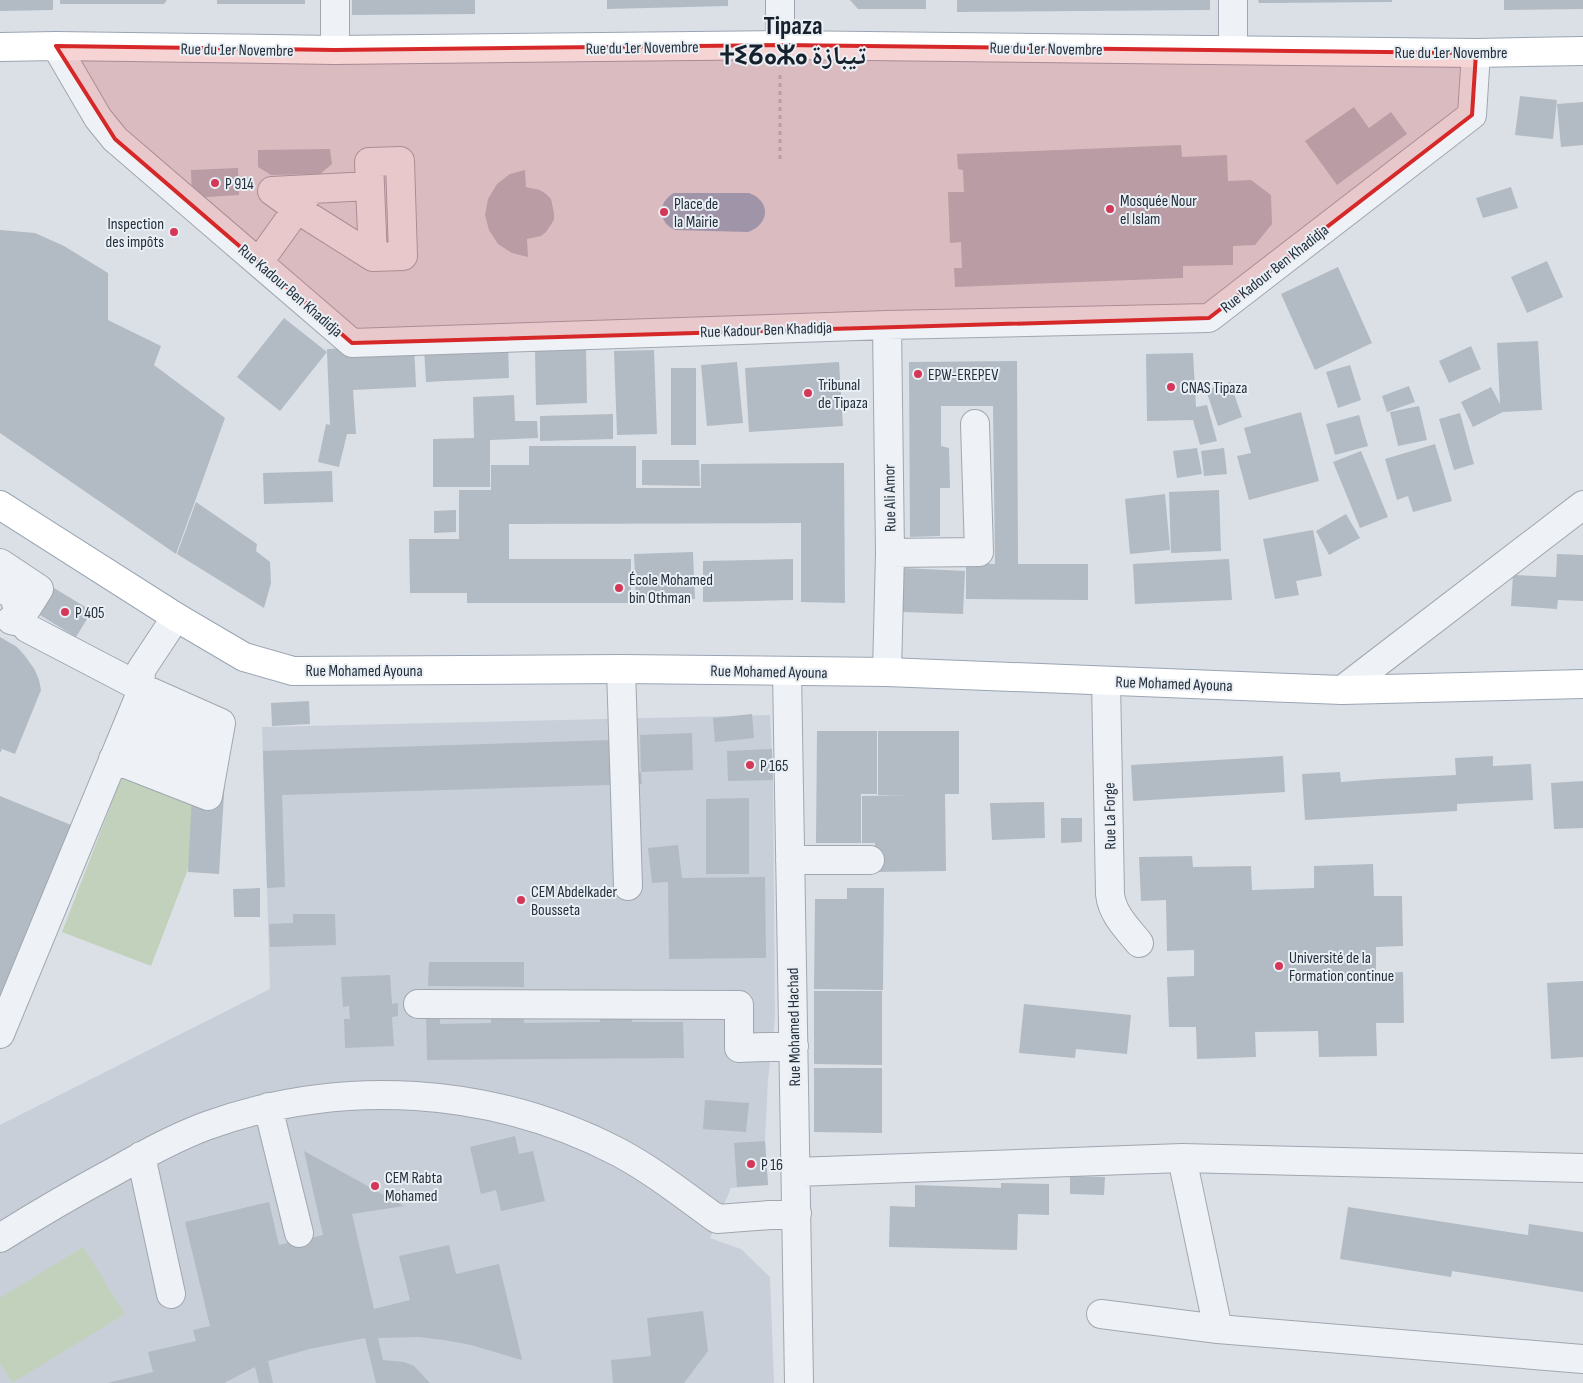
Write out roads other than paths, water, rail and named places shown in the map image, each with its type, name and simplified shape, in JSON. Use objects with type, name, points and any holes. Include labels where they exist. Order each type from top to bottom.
[{"type":"main road","name":"Rue du 1er Novembre","points":[[0,46],[335,50],[780,45],[1476,53],[1583,51]]},
{"type":"main road","name":"Rue Mohamed Ayouna","points":[[0,505],[176,617],[244,657],[293,671],[620,669],[887,672],[1342,690],[1583,684]]},
{"type":"street","points":[[335,0],[335,50]]},
{"type":"street","points":[[780,0],[780,45]]},
{"type":"street","points":[[1233,0],[1233,50]]},
{"type":"street","name":"Rue Kadour Ben Khadidja","points":[[56,46],[98,118],[115,139],[352,343],[887,325],[1209,318],[1472,116],[1476,53]]},
{"type":"street","points":[[304,199],[373,257],[403,256],[400,161],[369,162],[373,257]]},
{"type":"street","points":[[259,262],[304,199],[370,186]]},
{"type":"street","name":"Rue Ali Amor","points":[[887,325],[890,553],[887,672]]},
{"type":"street","points":[[890,553],[979,552],[975,424]]},
{"type":"street","points":[[1342,690],[1583,505]]},
{"type":"street","points":[[0,562],[39,589],[10,617]]},
{"type":"street","points":[[0,588],[14,595],[10,617]]},
{"type":"street","points":[[10,617],[28,628],[128,723],[208,796],[214,760],[128,723]]},
{"type":"street","points":[[0,1034],[128,723],[141,670],[176,617]]},
{"type":"street","points":[[620,669],[628,886]]},
{"type":"street","name":"Rue Mohamed Hachad","points":[[787,671],[799,1383]]},
{"type":"street","name":"Rue La Forge","points":[[1106,681],[1111,902],[1117,916],[1139,943]]},
{"type":"street","points":[[790,860],[870,860]]},
{"type":"street","points":[[418,1004],[739,1005],[739,1048],[794,1046]]},
{"type":"street","points":[[0,1238],[48,1207],[141,1156],[205,1126],[268,1107],[300,1101],[366,1094],[432,1096],[465,1100],[529,1116],[591,1139],[649,1170],[717,1219],[797,1213]]},
{"type":"street","points":[[268,1107],[299,1233]]},
{"type":"street","points":[[141,1156],[171,1294]]},
{"type":"street","points":[[796,1172],[1182,1158],[1583,1168]]},
{"type":"street","points":[[1182,1158],[1218,1330]]},
{"type":"street","points":[[1101,1314],[1218,1330],[1583,1359]]},
{"type":"water","points":[[674,193],[749,193],[761,201],[765,212],[764,218],[761,224],[748,232],[675,230],[665,223],[662,212],[662,207],[668,197]]},
{"type":"place","name":"P 914","points":[[215,183]]},
{"type":"place","name":"Mosquée Nour el Islam","points":[[1110,209]]},
{"type":"place","name":"Place de la Mairie","points":[[664,212]]},
{"type":"place","name":"Inspection des impôts","points":[[174,232]]},
{"type":"place","name":"EPW-EREPEV","points":[[918,374]]},
{"type":"place","name":"CNAS Tipaza","points":[[1171,387]]},
{"type":"place","name":"Tribunal de Tipaza","points":[[808,393]]},
{"type":"place","name":"École Mohamed bin Othman","points":[[619,588]]},
{"type":"place","name":"P 405","points":[[65,612]]},
{"type":"place","name":"P 165","points":[[750,765]]},
{"type":"place","name":"CEM Abdelkader Bousseta","points":[[521,900]]},
{"type":"place","name":"Université de la Formation continue","points":[[1279,966]]},
{"type":"place","name":"P 16","points":[[751,1164]]},
{"type":"place","name":"CEM Rabta Mohamed","points":[[375,1186]]},
{"type":"district","name":"Tipaza ⵜⵉⵒⴰⵣⴰ تيبازة","points":[[793,40]]}]
